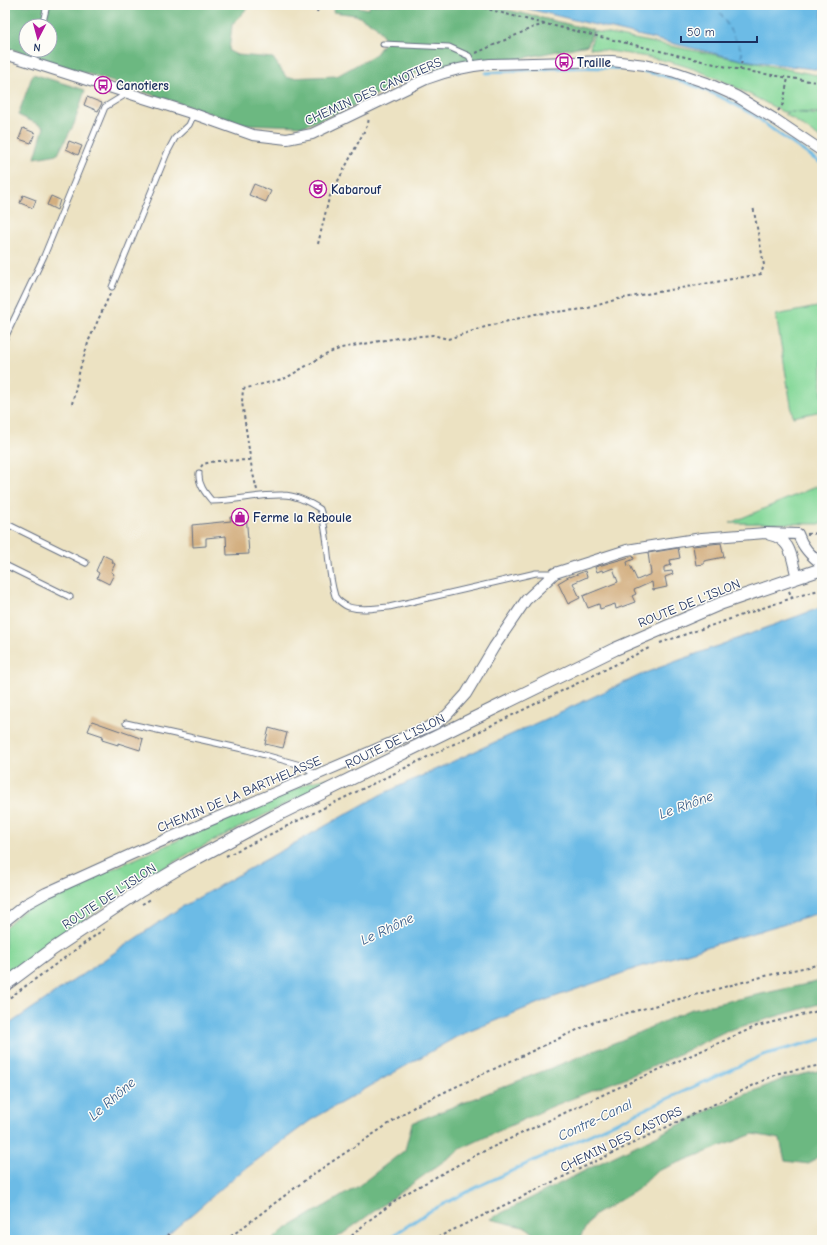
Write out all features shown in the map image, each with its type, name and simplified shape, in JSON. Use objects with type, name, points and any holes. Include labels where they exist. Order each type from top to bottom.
[{"type":"street","name":"CHEMIN DES CANOTIERS","points":[[5,54],[194,114],[253,135],[287,138],[312,134],[426,78],[444,72],[474,66],[612,61],[645,65],[675,72],[706,83],[736,96],[760,110],[822,151]]},
{"type":"street","name":"CHEMIN DE LA BARTHELASSE","points":[[5,921],[26,904],[46,893],[132,854],[435,724],[447,715],[466,694],[494,647],[526,600],[556,573],[627,550],[702,538],[764,533],[798,534]]},
{"type":"street","points":[[764,533],[777,537],[787,544],[791,551],[791,579]]},
{"type":"street","points":[[798,534],[810,553],[822,564]]},
{"type":"street","name":"ROUTE DE L'ISLON","points":[[5,985],[53,949],[140,891],[186,864],[273,817],[615,649],[722,603],[822,569]]},
{"type":"lane","points":[[44,18],[48,5]]},
{"type":"lane","points":[[383,44],[449,46],[469,56],[474,66]]},
{"type":"lane","points":[[32,62],[33,58]]},
{"type":"lane","points":[[5,338],[44,256],[105,107],[128,93]]},
{"type":"lane","points":[[112,288],[167,152],[175,138],[190,124],[194,114]]},
{"type":"lane","points":[[198,473],[198,478],[205,494],[212,500],[222,501],[260,496],[284,495],[306,500],[320,509],[325,522],[331,578],[336,598],[348,607],[365,609],[389,607],[536,573],[556,573]]},
{"type":"lane","points":[[5,523],[86,563]]},
{"type":"lane","points":[[5,565],[70,597]]},
{"type":"lane","points":[[126,723],[247,750],[304,766],[316,775]]},
{"type":"path","points":[[317,12],[319,5]]},
{"type":"path","points":[[472,5],[546,24]]},
{"type":"path","points":[[740,70],[742,60]]},
{"type":"path","points":[[760,110],[768,105],[778,111],[783,104],[788,78]]},
{"type":"path","points":[[318,244],[330,198],[368,124],[371,106]]},
{"type":"path","points":[[260,496],[256,487],[250,460],[242,402],[243,389],[286,378],[323,356],[341,348],[396,338],[433,335],[448,339],[485,327],[535,314],[585,308],[618,299],[761,274],[764,265],[753,206]]},
{"type":"path","points":[[72,404],[80,369],[89,340],[112,288]]},
{"type":"path","points":[[198,473],[203,464],[216,461],[250,460]]},
{"type":"path","points":[[798,534],[822,534]]},
{"type":"path","points":[[791,579],[792,598]]},
{"type":"path","points":[[225,856],[655,644],[822,589]]},
{"type":"path","points":[[137,908],[157,895]]},
{"type":"path","points":[[5,1001],[111,925]]},
{"type":"path","points":[[226,1240],[312,1175],[417,1105],[594,1022],[769,974],[822,964]]},
{"type":"path","points":[[347,1240],[368,1221],[405,1194],[476,1155],[613,1090],[756,1026],[822,1010]]},
{"type":"path","name":"CHEMIN DES CASTORS","points":[[432,1240],[779,1073],[822,1064]]},
{"type":"path","points":[[168,1234],[174,1240]]},
{"type":"green space","points":[[5,5],[255,5],[249,6],[232,25],[229,51],[237,55],[273,58],[287,78],[337,76],[376,54],[386,40],[376,26],[356,15],[333,12],[334,5],[349,5],[369,9],[370,5],[487,5],[593,30],[588,45],[508,61],[456,66],[418,72],[363,102],[304,126],[243,124],[39,58],[58,58],[58,18],[18,18],[18,51],[5,47]]},
{"type":"green space","points":[[594,31],[822,76],[822,113],[791,112],[822,115],[822,139],[785,114],[789,112],[783,112],[739,89],[694,69],[662,60],[590,48]]},
{"type":"green space","points":[[33,74],[85,90],[74,124],[58,154],[35,158],[44,127],[18,115]]},
{"type":"green space","points":[[822,306],[822,411],[793,417],[776,315]]},
{"type":"green space","points":[[822,484],[822,524],[730,523]]},
{"type":"green space","points":[[329,778],[316,789],[193,851],[131,887],[5,976],[5,927],[30,905],[311,782]]},
{"type":"green space","points":[[821,981],[822,1003],[726,1031],[650,1068],[553,1106],[462,1148],[334,1240],[272,1240],[284,1230],[357,1187],[405,1150],[412,1123],[624,1039],[692,1009]]},
{"type":"green space","points":[[822,1070],[822,1153],[809,1164],[785,1161],[780,1139],[753,1134],[657,1171],[637,1190],[593,1216],[578,1240],[542,1240],[527,1228],[490,1219],[596,1165],[718,1106],[783,1079]]},
{"type":"water","points":[[512,5],[822,5],[822,70],[742,60]]},
{"type":"water","name":"Le Rhône","points":[[822,607],[822,912],[637,968],[546,1000],[458,1036],[311,1120],[237,1175],[162,1240],[5,1240],[5,1027],[180,908],[380,795],[645,673]]},
{"type":"building","points":[[87,97],[102,103],[98,111],[84,105]]},
{"type":"building","points":[[23,128],[35,133],[31,143],[19,139]]},
{"type":"building","points":[[69,141],[82,146],[78,155],[66,149]]},
{"type":"building","points":[[254,184],[271,191],[266,202],[249,195]]},
{"type":"building","points":[[23,195],[36,200],[33,208],[20,203]]},
{"type":"building","points":[[51,196],[60,200],[57,210],[47,205]]},
{"type":"building","points":[[246,513],[249,554],[227,555],[226,536],[206,538],[206,546],[193,547],[192,525],[231,521],[230,517],[235,517],[234,514]]},
{"type":"building","points":[[721,543],[724,557],[704,561],[704,564],[696,565],[693,546]]},
{"type":"building","points":[[678,548],[680,558],[670,560],[671,565],[664,567],[664,572],[672,571],[673,574],[665,577],[667,587],[653,590],[652,582],[634,590],[636,594],[632,596],[635,602],[616,609],[615,604],[600,609],[599,604],[588,608],[583,596],[618,582],[613,568],[603,572],[602,570],[597,572],[595,567],[633,556],[634,559],[627,562],[637,580],[651,574],[648,553]]},
{"type":"building","points":[[103,555],[113,560],[112,562],[115,564],[111,572],[114,574],[109,584],[97,578],[99,573],[96,571]]},
{"type":"building","points":[[585,571],[587,577],[573,583],[580,598],[568,604],[558,583],[570,576]]},
{"type":"building","points":[[92,721],[143,739],[140,750],[102,740],[103,736],[88,731]]},
{"type":"building","points":[[269,728],[287,733],[283,748],[265,744]]},
{"type":"waterway","points":[[486,73],[595,68],[628,69],[665,76],[701,88],[756,116],[822,164]]},
{"type":"waterway","name":"Contre-Canal","points":[[386,1240],[430,1211],[477,1187],[654,1105],[763,1055],[822,1039]]},
{"type":"ferry route","points":[[716,5],[742,51],[742,60]]},
{"type":"place","name":"Traille","points":[[564,62]]},
{"type":"place","name":"Canotiers","points":[[103,85]]},
{"type":"place","name":"Kabarouf","points":[[318,189]]},
{"type":"place","name":"Ferme la Reboule","points":[[240,517]]}]
